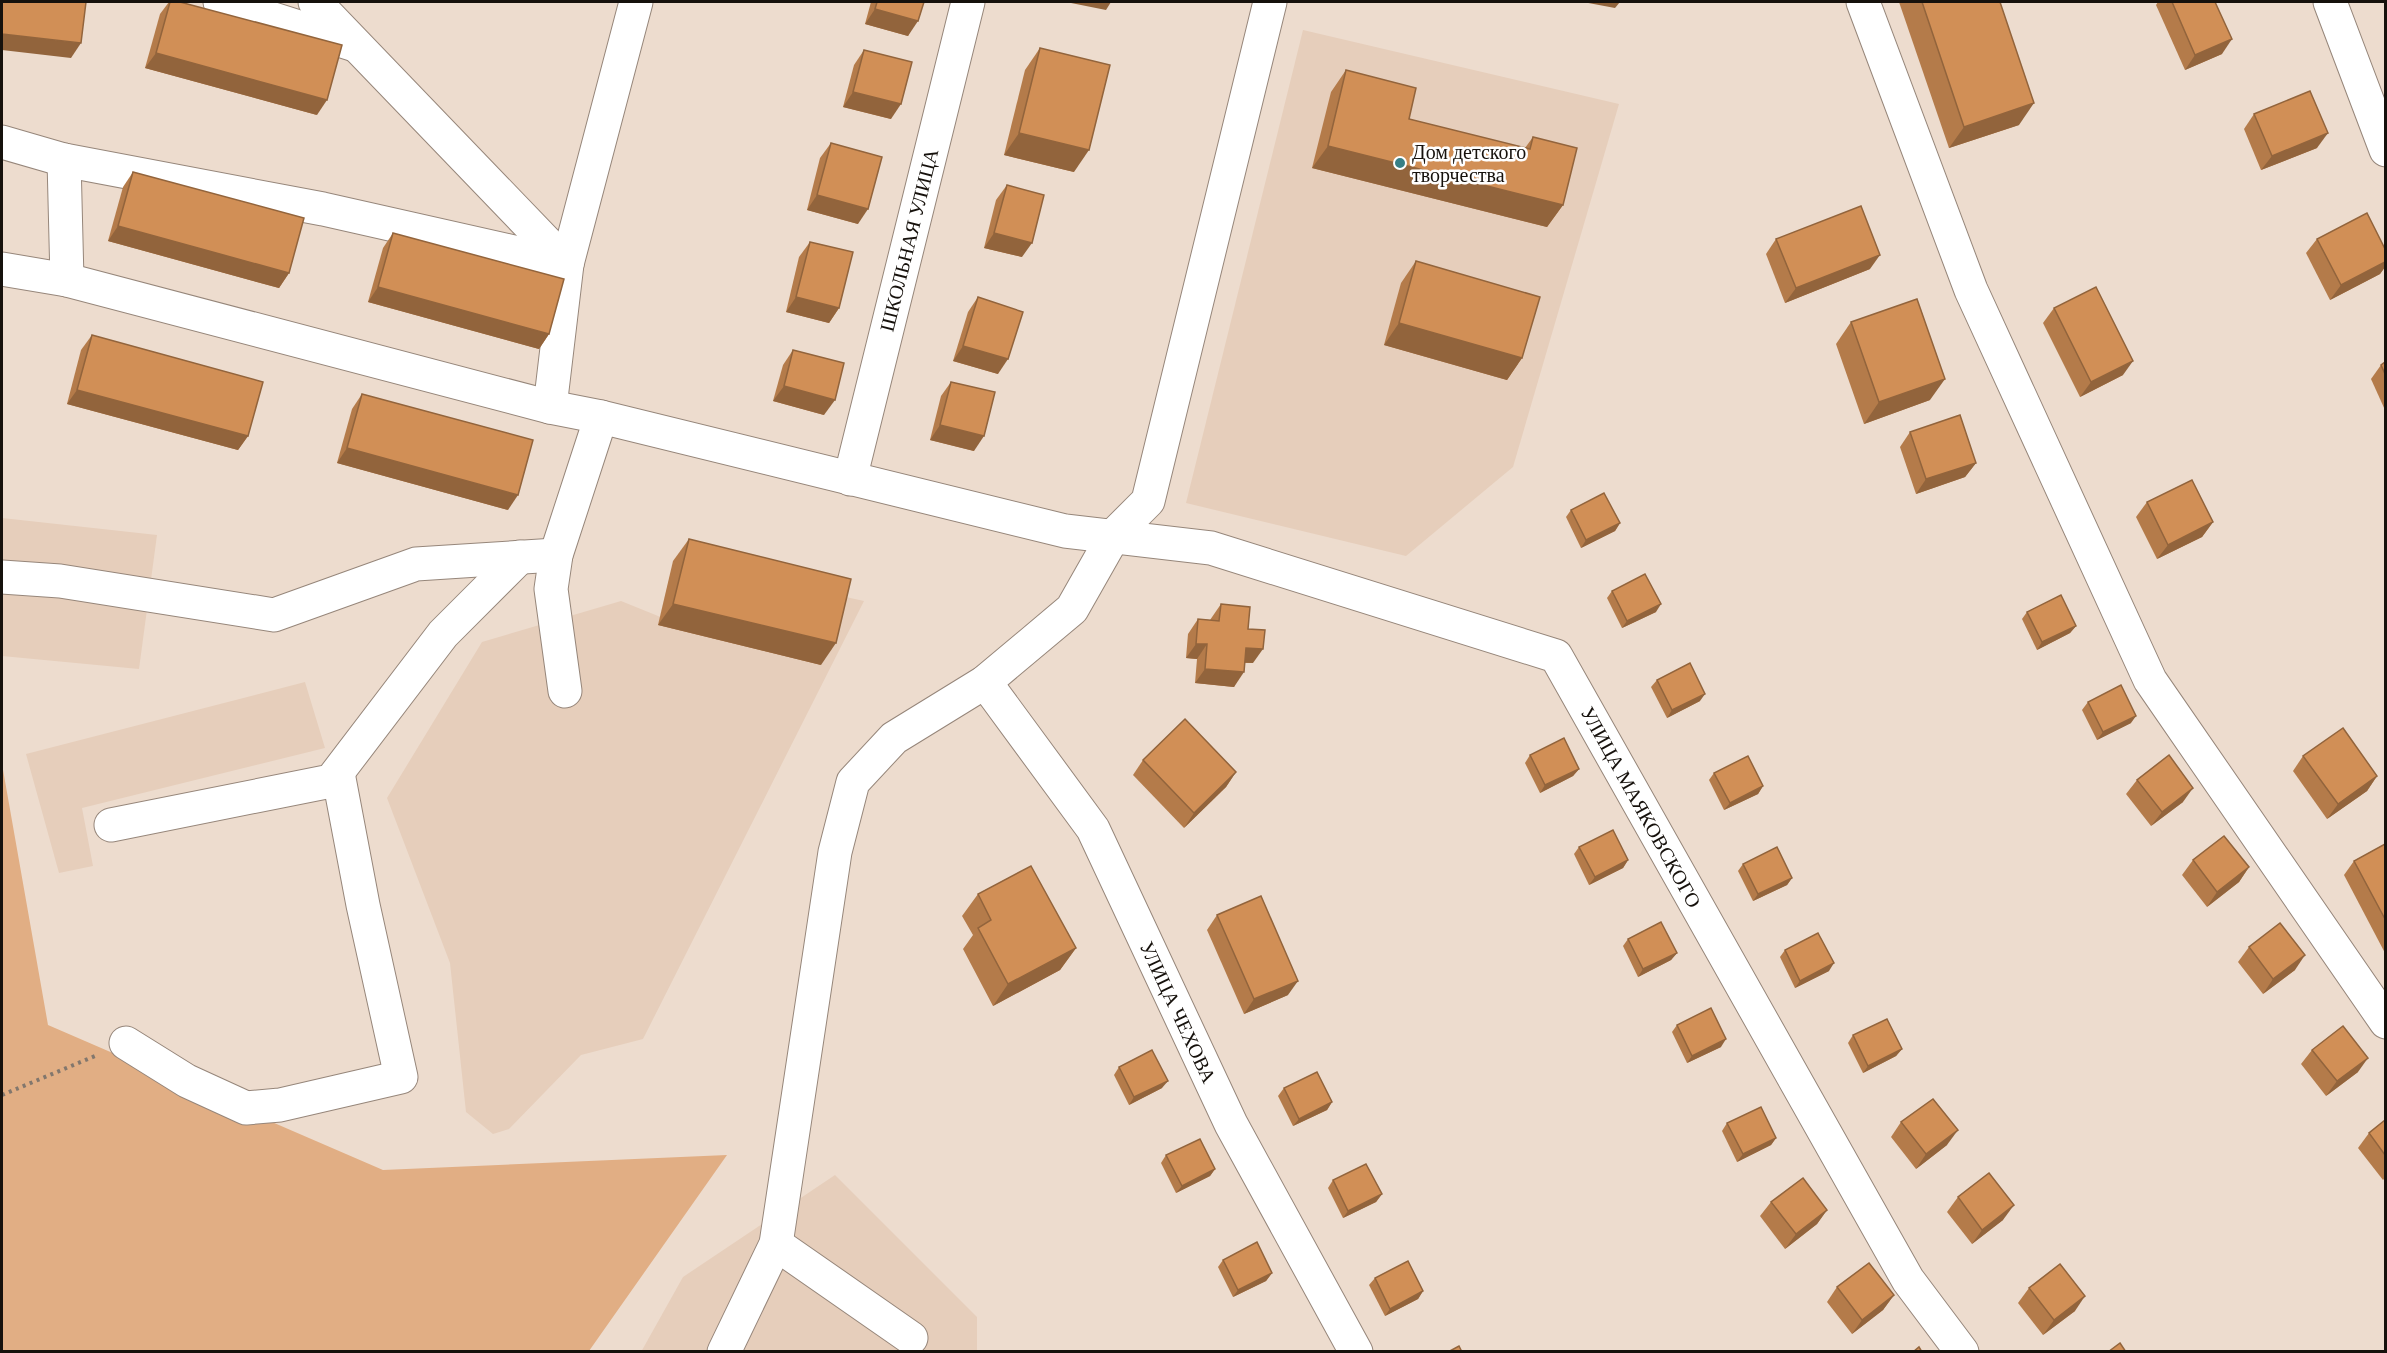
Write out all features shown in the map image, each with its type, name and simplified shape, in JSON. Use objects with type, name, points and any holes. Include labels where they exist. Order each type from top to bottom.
[{"type":"street","points":[[220,2],[359,46]]},
{"type":"street","points":[[315,2],[567,264]]},
{"type":"street","points":[[550,407],[567,264],[636,2]]},
{"type":"street","name":"ШКОЛЬНАЯ УЛИЦА","points":[[850,479],[968,2]]},
{"type":"street","points":[[736,1346],[776,1244],[835,852],[853,782],[894,738],[985,682],[1072,609],[1114,535],[1148,501],[1270,2]]},
{"type":"street","points":[[1863,2],[1971,291],[2150,680],[2385,1022]]},
{"type":"street","points":[[2330,2],[2385,150]]},
{"type":"street","points":[[2,142],[64,160],[323,208],[567,264]]},
{"type":"street","points":[[64,160],[67,280]]},
{"type":"street","name":"УЛИЦА МАЯКОВСКОГО","points":[[2,268],[67,280],[550,407],[601,417],[1065,531],[1211,548],[1556,656],[1908,1280],[1962,1352]]},
{"type":"street","points":[[565,691],[551,590],[555,555],[601,417]]},
{"type":"street","points":[[2,577],[60,581],[274,615],[416,564],[555,555]]},
{"type":"street","points":[[111,825],[332,781],[443,634],[520,557]]},
{"type":"street","name":"УЛИЦА ЧЕХОВА","points":[[985,682],[1093,829],[1231,1124],[1356,1352]]},
{"type":"street","points":[[126,1043],[188,1081],[246,1108],[280,1105],[401,1077],[363,905],[338,773]]},
{"type":"street","points":[[776,1244],[911,1338]]},
{"type":"path","points":[[2,1095],[126,1043]]},
{"type":"shaded area","points":[[1303,30],[1619,104],[1513,467],[1406,556],[1186,503]]},
{"type":"shaded area","points":[[2,518],[157,535],[139,669],[2,656]]},
{"type":"shaded area","points":[[679,560],[864,601],[643,1039],[581,1055],[509,1129],[493,1134],[466,1112],[450,963],[387,798],[482,642],[621,601],[663,618]]},
{"type":"shaded area","points":[[305,682],[325,748],[82,808],[93,866],[59,873],[26,754]]},
{"type":"shaded area","points":[[2,764],[48,1025],[383,1170],[727,1155],[589,1351],[2,1351]]},
{"type":"shaded area","points":[[835,1175],[977,1317],[977,1351],[641,1352],[683,1277]]},
{"type":"building","points":[[2,2],[86,2],[81,43],[2,34]]},
{"type":"building","points":[[170,2],[180,2],[342,45],[327,100],[156,53]]},
{"type":"building","points":[[877,2],[924,2],[918,21],[875,9]]},
{"type":"building","points":[[1922,2],[2000,2],[2034,103],[1964,127]]},
{"type":"building","points":[[2172,2],[2215,2],[2232,39],[2195,55]]},
{"type":"building","points":[[1040,48],[1110,65],[1089,150],[1019,133]]},
{"type":"building","points":[[864,50],[912,62],[901,104],[853,92]]},
{"type":"building","points":[[1346,70],[1416,88],[1409,119],[1530,149],[1533,137],[1577,148],[1563,205],[1328,146]]},
{"type":"building","points":[[2310,91],[2328,133],[2272,156],[2254,114]]},
{"type":"building","points":[[831,143],[882,157],[868,209],[817,195]]},
{"type":"building","points":[[133,172],[304,218],[289,273],[118,226]]},
{"type":"building","points":[[1007,185],[1044,195],[1032,243],[994,233]]},
{"type":"building","points":[[1861,206],[1880,255],[1796,288],[1776,239]]},
{"type":"building","points":[[2367,213],[2385,249],[2385,262],[2341,285],[2317,239]]},
{"type":"building","points":[[393,233],[564,279],[549,334],[378,287]]},
{"type":"building","points":[[810,242],[853,252],[839,308],[796,297]]},
{"type":"building","points":[[1416,261],[1540,297],[1522,358],[1399,323]]},
{"type":"building","points":[[2096,287],[2133,361],[2091,382],[2054,308]]},
{"type":"building","points":[[978,297],[1023,312],[1008,359],[963,346]]},
{"type":"building","points":[[1917,299],[1945,379],[1879,402],[1851,322]]},
{"type":"building","points":[[92,335],[263,382],[248,436],[77,390]]},
{"type":"building","points":[[793,350],[844,363],[835,400],[784,386]]},
{"type":"building","points":[[2385,362],[2385,374],[2381,365]]},
{"type":"building","points":[[951,382],[995,392],[984,436],[940,425]]},
{"type":"building","points":[[362,394],[533,440],[518,495],[347,448]]},
{"type":"building","points":[[1960,415],[1976,463],[1926,479],[1910,432]]},
{"type":"building","points":[[2192,480],[2213,522],[2168,545],[2147,502]]},
{"type":"building","points":[[1604,493],[1620,523],[1586,540],[1571,510]]},
{"type":"building","points":[[689,539],[851,579],[836,643],[673,604]]},
{"type":"building","points":[[1645,574],[1661,604],[1627,621],[1612,591]]},
{"type":"building","points":[[2061,595],[2076,626],[2042,642],[2027,612]]},
{"type":"building","points":[[1221,604],[1250,607],[1248,629],[1265,630],[1263,649],[1246,648],[1244,672],[1205,669],[1207,644],[1196,644],[1198,619],[1219,621]]},
{"type":"building","points":[[1690,663],[1705,694],[1672,710],[1657,680]]},
{"type":"building","points":[[2121,685],[2136,716],[2103,732],[2088,702]]},
{"type":"building","points":[[1185,719],[1236,772],[1194,813],[1143,760]]},
{"type":"building","points":[[2343,728],[2377,776],[2338,804],[2303,756]]},
{"type":"building","points":[[1564,738],[1579,769],[1545,785],[1530,755]]},
{"type":"building","points":[[2169,755],[2193,788],[2162,812],[2137,780]]},
{"type":"building","points":[[1748,756],[1763,786],[1730,803],[1714,773]]},
{"type":"building","points":[[1613,830],[1628,860],[1595,877],[1579,847]]},
{"type":"building","points":[[2224,836],[2249,867],[2217,892],[2193,860]]},
{"type":"building","points":[[2385,844],[2385,919],[2354,861]]},
{"type":"building","points":[[1777,847],[1792,878],[1758,894],[1743,864]]},
{"type":"building","points":[[1031,866],[1076,948],[1008,984],[978,928],[991,920],[978,894]]},
{"type":"building","points":[[1261,896],[1298,981],[1254,999],[1217,915]]},
{"type":"building","points":[[1661,922],[1677,953],[1643,969],[1628,939]]},
{"type":"building","points":[[2280,923],[2305,955],[2273,979],[2249,947]]},
{"type":"building","points":[[1818,933],[1834,963],[1800,981],[1785,950]]},
{"type":"building","points":[[1711,1008],[1726,1039],[1692,1056],[1677,1025]]},
{"type":"building","points":[[1887,1019],[1902,1049],[1868,1066],[1853,1035]]},
{"type":"building","points":[[2343,1026],[2368,1058],[2337,1081],[2312,1050]]},
{"type":"building","points":[[1152,1050],[1168,1081],[1134,1097],[1119,1067]]},
{"type":"building","points":[[1317,1072],[1332,1102],[1299,1119],[1284,1088]]},
{"type":"building","points":[[1933,1099],[1958,1130],[1926,1154],[1901,1122]]},
{"type":"building","points":[[1761,1107],[1776,1138],[1743,1154],[1727,1123]]},
{"type":"building","points":[[2385,1120],[2385,1155],[2369,1133]]},
{"type":"building","points":[[1200,1139],[1215,1169],[1182,1186],[1166,1155]]},
{"type":"building","points":[[1366,1164],[1382,1194],[1348,1211],[1333,1180]]},
{"type":"building","points":[[1989,1173],[2014,1205],[1982,1230],[1958,1197]]},
{"type":"building","points":[[1803,1178],[1827,1210],[1796,1234],[1771,1202]]},
{"type":"building","points":[[1257,1242],[1272,1273],[1238,1290],[1223,1260]]},
{"type":"building","points":[[1408,1261],[1423,1291],[1390,1309],[1375,1278]]},
{"type":"building","points":[[1869,1263],[1894,1295],[1862,1320],[1837,1287]]},
{"type":"building","points":[[2060,1264],[2085,1296],[2054,1320],[2029,1288]]},
{"type":"building","points":[[2120,1343],[2126,1352],[2108,1352]]},
{"type":"building","points":[[1459,1346],[1462,1352],[1448,1352]]},
{"type":"place","name":"Дом детского творчества","points":[[1400,163]]}]
